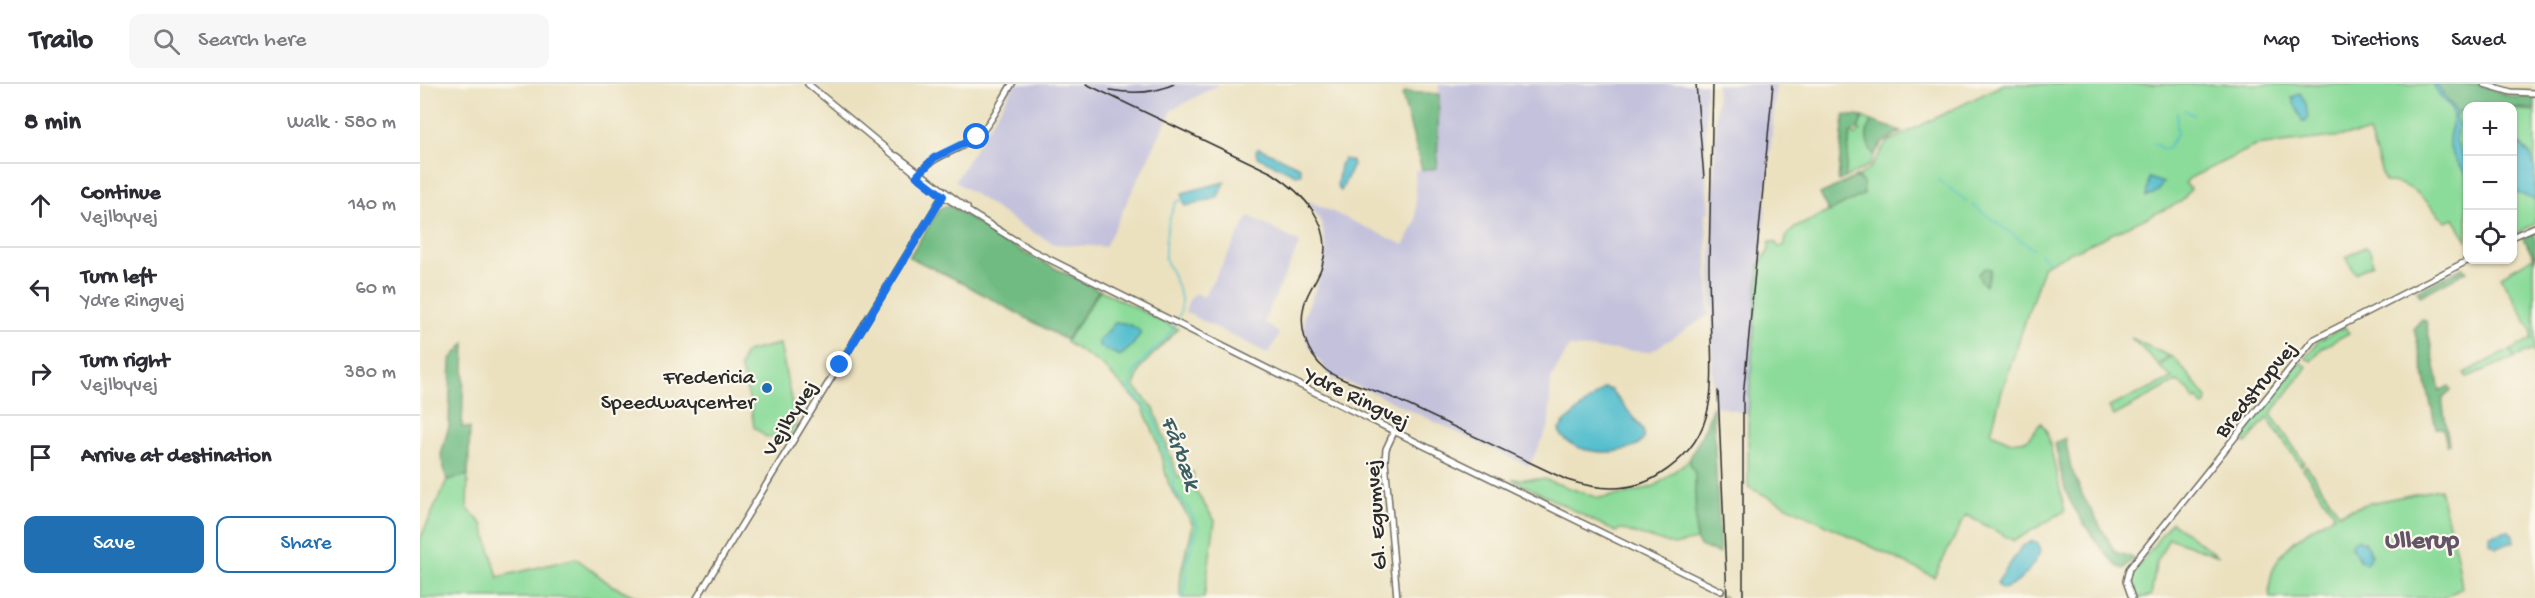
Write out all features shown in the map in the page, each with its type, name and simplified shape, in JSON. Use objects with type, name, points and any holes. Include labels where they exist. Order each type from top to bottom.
[{"type":"street","name":"Ydre Ringvej","points":[[808,84],[878,144],[944,194],[984,222],[1057,264],[1394,432],[1721,591]]},
{"type":"street","points":[[918,174],[934,158],[977,137],[1012,84]]},
{"type":"street","points":[[2484,84],[2511,93],[2535,93]]},
{"type":"street","name":"Vejlbyvej","points":[[697,598],[944,194]]},
{"type":"street","points":[[2517,235],[2535,227]]},
{"type":"street","name":"Bredstrupvej","points":[[2132,598],[2126,581],[2132,566],[2313,340],[2463,263]]},
{"type":"street","name":"Gl. Egumvej","points":[[1394,432],[1386,449],[1385,460],[1397,598]]},
{"type":"shaded area","points":[[1015,84],[1220,84],[1172,110],[1105,247],[1054,244],[1020,225],[955,181]]},
{"type":"shaded area","points":[[1439,84],[1706,84],[1704,153],[1709,212],[1706,212],[1709,315],[1650,352],[1569,347],[1551,379],[1549,426],[1529,466],[1365,389],[1331,377],[1309,346],[1304,328],[1304,317],[1321,274],[1326,252],[1322,223],[1307,200],[1404,245],[1416,222],[1415,170],[1437,168]]},
{"type":"shaded area","points":[[1717,84],[1776,84],[1748,414],[1713,405],[1711,262]]},
{"type":"shaded area","points":[[1249,216],[1300,243],[1264,321],[1279,334],[1269,354],[1185,312],[1188,302],[1195,293],[1204,297]]},
{"type":"green space","points":[[2004,84],[2436,84],[2457,113],[2463,110],[2463,234],[2454,219],[2446,222],[2412,189],[2404,185],[2385,182],[2369,133],[2255,146],[2190,178],[2185,183],[2191,189],[2181,202],[2044,265],[2001,394],[1991,433],[2011,442],[2027,440],[2041,423],[2047,432],[2065,511],[2014,541],[1966,515],[1934,577],[1748,487],[1748,414],[1759,265],[1769,250],[1769,242],[1776,242],[1778,247],[1784,246],[1787,235],[1795,228],[1864,194],[1861,180],[1856,177],[1873,165],[1889,141]]},
{"type":"green space","points":[[2436,84],[2478,84],[2512,97],[2535,97],[2535,109],[2517,108],[2517,102],[2463,102],[2463,110],[2457,113]]},
{"type":"green space","points":[[1405,92],[1439,94],[1437,168],[1422,170],[1402,95]]},
{"type":"green space","points":[[2517,109],[2535,111],[2535,224],[2517,233]]},
{"type":"green space","points":[[1844,115],[1863,117],[1858,129],[1850,134],[1845,178],[1838,181]]},
{"type":"green space","points":[[1863,117],[1871,121],[1867,138],[1874,155],[1870,165],[1845,178],[1850,134],[1852,132],[1855,136],[1861,130],[1858,129]]},
{"type":"green space","points":[[1871,121],[1901,131],[1881,144],[1874,155],[1867,138]]},
{"type":"green space","points":[[1856,177],[1863,183],[1864,194],[1829,212],[1820,194]]},
{"type":"green space","points":[[949,205],[1025,253],[1099,290],[1066,340],[957,280],[909,257],[940,208]]},
{"type":"green space","points":[[2535,231],[2535,258],[2522,237]]},
{"type":"green space","points":[[2365,247],[2370,251],[2373,264],[2355,273],[2346,257]]},
{"type":"green space","points":[[2534,257],[2535,356],[2533,350],[2514,357],[2511,350],[2531,339],[2531,330],[2501,276]]},
{"type":"green space","points":[[1985,268],[1991,269],[1986,285],[1978,274]]},
{"type":"green space","points":[[2463,268],[2467,271],[2420,296],[2417,291]]},
{"type":"green space","points":[[1100,290],[1178,329],[1141,367],[1134,386],[1154,409],[1178,477],[1193,472],[1193,487],[1215,521],[1204,598],[1181,598],[1180,579],[1193,525],[1169,485],[1156,438],[1142,406],[1102,365],[1066,342]]},
{"type":"green space","points":[[2422,319],[2426,321],[2440,391],[2449,386],[2451,391],[2442,399],[2449,444],[2447,445],[2443,428],[2436,428],[2414,328]]},
{"type":"green space","points":[[2345,327],[2349,333],[2323,347],[2311,361],[2305,358],[2319,340]]},
{"type":"green space","points":[[2131,338],[2169,356],[2159,365]]},
{"type":"green space","points":[[465,343],[462,427],[470,428],[468,475],[447,480],[441,455],[449,426],[451,359]]},
{"type":"green space","name":"Fredericia Speedwaycenter","points":[[780,344],[796,424],[789,439],[766,437],[754,427],[750,401],[740,367],[744,354],[749,351]]},
{"type":"green space","points":[[2510,350],[2514,358],[2467,377],[2464,373]]},
{"type":"green space","points":[[2171,356],[2207,398],[2206,404],[2203,406],[2198,398],[2194,400],[2190,392],[2177,381],[2114,416],[2109,407],[2172,378],[2160,367]]},
{"type":"green space","points":[[2300,362],[2307,367],[2271,414],[2304,462],[2301,466],[2267,418],[2246,443],[2241,436]]},
{"type":"green space","points":[[1713,405],[1720,554],[1700,546],[1696,540],[1695,474],[1689,460],[1706,426]]},
{"type":"green space","points":[[2065,438],[2071,468],[2083,496],[2115,552],[2134,558],[2124,569],[2118,566],[2101,548],[2076,512],[2067,494],[2055,443]]},
{"type":"green space","points":[[1689,460],[1695,474],[1696,540],[1674,545],[1620,529],[1616,532],[1512,479],[1544,479],[1598,498],[1628,494],[1655,486]]},
{"type":"green space","points":[[2306,465],[2339,513],[2370,503],[2440,489],[2457,556],[2462,588],[2443,598],[2270,598],[2270,583],[2279,558],[2299,538],[2335,515],[2303,469]],"holes":[[[2364,542],[2366,547],[2359,560],[2351,545]]]},
{"type":"green space","points":[[468,475],[467,508],[483,525],[498,577],[576,558],[611,585],[639,598],[420,598],[420,539],[447,480]]},
{"type":"green space","points":[[2171,522],[2219,556],[2169,538],[2156,564],[2151,596],[2136,598],[2130,580],[2132,575]]},
{"type":"water","points":[[2433,84],[2436,84],[2458,114],[2455,116],[2458,125],[2455,139],[2463,155],[2463,169],[2449,144],[2453,122],[2452,111]]},
{"type":"water","points":[[2300,93],[2306,104],[2308,119],[2305,122],[2292,98]]},
{"type":"water","points":[[2517,142],[2531,155],[2535,169],[2535,200],[2517,193]]},
{"type":"water","points":[[1259,148],[1300,167],[1301,174],[1296,175],[1257,157],[1256,151]]},
{"type":"water","points":[[1344,159],[1352,161],[1353,165],[1341,191],[1337,187],[1340,165]]},
{"type":"water","points":[[2149,178],[2163,183],[2157,192],[2146,197]]},
{"type":"water","points":[[1225,182],[1217,198],[1185,206],[1182,193]]},
{"type":"water","points":[[1116,322],[1133,326],[1141,333],[1132,346],[1120,356],[1100,347],[1098,342]]},
{"type":"water","points":[[1604,388],[1611,390],[1643,429],[1644,439],[1625,450],[1598,452],[1585,450],[1564,439],[1559,430]]},
{"type":"water","points":[[2508,530],[2513,535],[2514,542],[2497,547],[2490,543],[2490,535]]},
{"type":"water","points":[[2357,539],[2364,542],[2372,555],[2366,564],[2360,560],[2351,547],[2353,541]]},
{"type":"water","points":[[2033,541],[2038,543],[2040,552],[2033,564],[2019,581],[2001,589],[1997,583],[2022,546]]},
{"type":"waterway","points":[[2184,110],[2194,115]]},
{"type":"waterway","points":[[2153,143],[2163,149],[2168,148],[2177,134],[2177,113]]},
{"type":"waterway","points":[[1938,180],[1967,201]]},
{"type":"waterway","name":"Fårbæk","points":[[1177,321],[1181,297],[1165,258],[1165,244],[1173,208],[1176,202],[1184,199]]},
{"type":"waterway","points":[[1972,205],[2033,249]]},
{"type":"waterway","points":[[2040,254],[2050,262]]},
{"type":"waterway","name":"Fårbæk","points":[[1175,325],[1163,341],[1141,362],[1132,379],[1130,390],[1152,414],[1173,475],[1173,488],[1188,508],[1198,527],[1187,560],[1184,598]]},
{"type":"tunnel","points":[[1721,591],[1735,598]]},
{"type":"railway","points":[[1086,84],[1272,173],[1305,200],[1320,224],[1325,251],[1322,266],[1303,309],[1303,328],[1308,347],[1326,370],[1340,378],[1393,398],[1567,480],[1602,488],[1637,485],[1659,475],[1691,448],[1706,416],[1710,399],[1712,360],[1709,262],[1713,84]]},
{"type":"railway","points":[[1110,90],[1142,92],[1158,90],[1174,84]]},
{"type":"railway","points":[[1696,84],[1704,178]]},
{"type":"railway","points":[[1743,598],[1743,397],[1773,84]]},
{"type":"railway","points":[[1718,391],[1727,598]]},
{"type":"place","name":"Fredericia Speedwaycenter","points":[[767,388]]},
{"type":"district","name":"Ullerup","points":[[2422,538]]},
{"type":"route","points":[[840,365],[943,196],[917,176],[934,158],[959,148],[977,137]]}]
